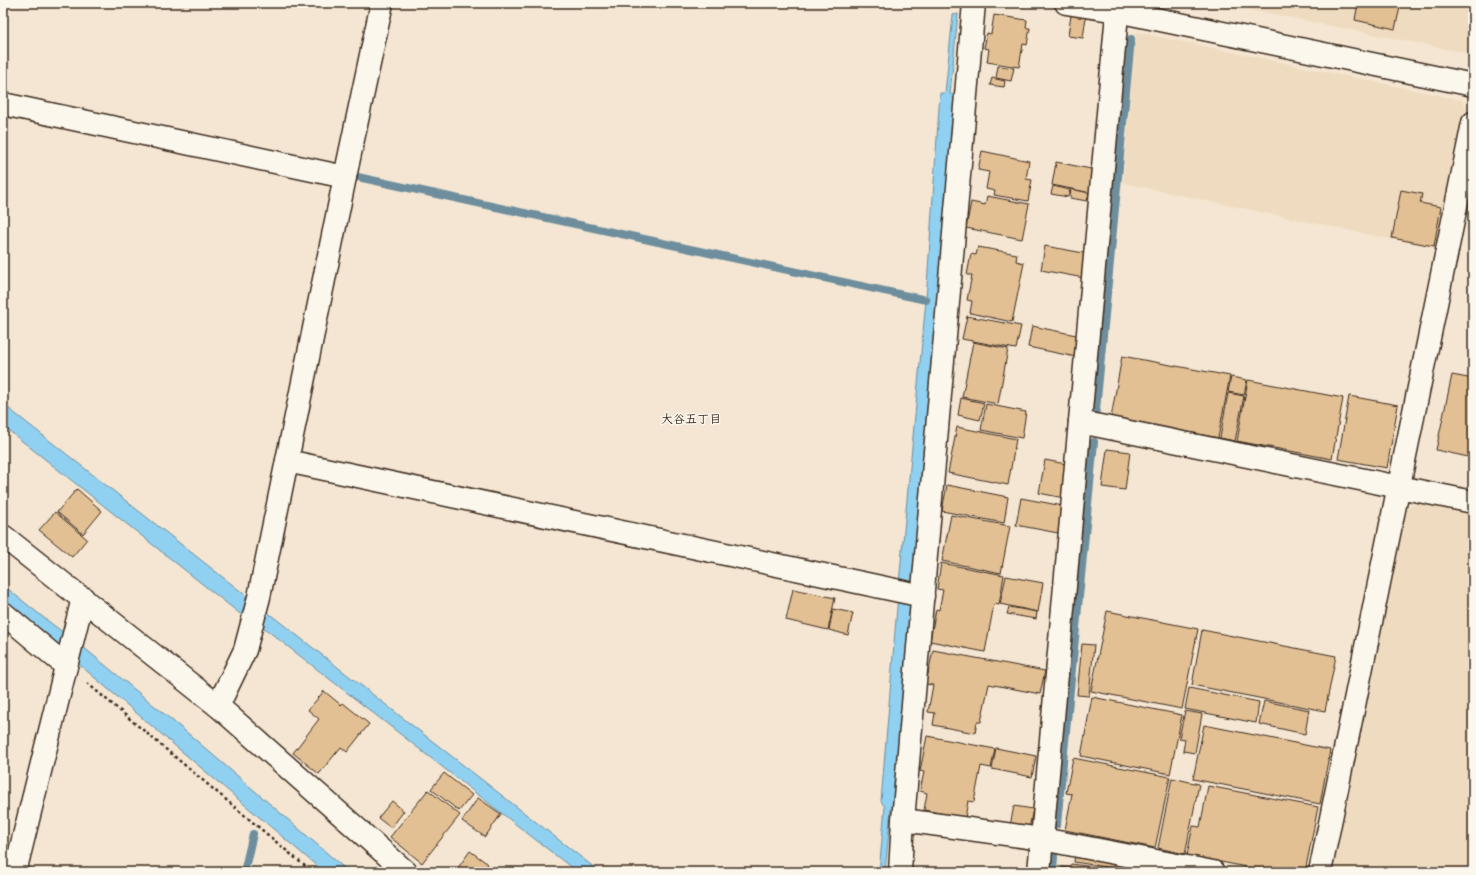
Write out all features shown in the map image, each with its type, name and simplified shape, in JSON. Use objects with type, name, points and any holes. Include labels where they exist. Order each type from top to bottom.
[{"type":"street","points":[[218,706],[245,650],[259,597],[382,3]]},
{"type":"street","points":[[900,872],[903,820],[974,3]]},
{"type":"street","points":[[1066,3],[1117,7],[1473,85]]},
{"type":"street","points":[[1039,872],[1117,7]]},
{"type":"street","points":[[3,104],[345,177]]},
{"type":"street","points":[[1320,872],[1400,487],[1473,123]]},
{"type":"street","points":[[1080,422],[1473,502]]},
{"type":"street","points":[[287,461],[923,596]]},
{"type":"street","points":[[3,536],[218,706],[406,872]]},
{"type":"street","points":[[15,872],[83,598]]},
{"type":"street","points":[[3,613],[66,666]]},
{"type":"street","points":[[903,820],[1042,839],[1213,872]]},
{"type":"path","points":[[66,666],[312,872]]},
{"type":"shaded area","points":[[1217,3],[1473,3],[1473,50],[1467,53]]},
{"type":"shaded area","points":[[1136,32],[1462,100],[1467,110],[1439,249],[1123,183]]},
{"type":"shaded area","points":[[1421,502],[1473,513],[1473,872],[1332,872],[1407,508]]},
{"type":"water","points":[[958,14],[950,94],[955,95],[894,809],[891,809],[885,872],[879,872],[885,807],[881,801],[899,583],[926,300],[940,93],[945,93],[953,15]]},
{"type":"water","points":[[3,404],[600,872],[577,872],[259,624],[244,617],[3,426]]},
{"type":"water","points":[[3,585],[88,651],[191,736],[349,872],[324,872],[3,600]]},
{"type":"building","points":[[1271,3],[1290,3],[1289,7]]},
{"type":"building","points":[[1358,3],[1401,3],[1395,29],[1355,20]]},
{"type":"building","points":[[994,15],[1027,20],[1026,28],[1030,28],[1027,45],[1023,44],[1019,67],[987,62],[989,49],[984,48],[987,33],[991,34]]},
{"type":"building","points":[[1071,15],[1086,17],[1083,38],[1068,36]]},
{"type":"building","points":[[998,66],[1014,68],[1011,81],[996,78]]},
{"type":"building","points":[[992,78],[1005,81],[1004,87],[990,85]]},
{"type":"building","points":[[982,151],[1029,161],[1026,179],[1032,180],[1028,201],[994,195],[995,191],[986,189],[989,172],[978,170]]},
{"type":"building","points":[[1056,162],[1096,170],[1091,193],[1052,185]]},
{"type":"building","points":[[1053,186],[1070,190],[1068,197],[1051,194]]},
{"type":"building","points":[[1071,189],[1089,193],[1087,201],[1070,198]]},
{"type":"building","points":[[1401,190],[1422,194],[1420,203],[1441,207],[1434,246],[1392,238]]},
{"type":"building","points":[[987,196],[1029,204],[1022,239],[966,228],[971,202],[985,205]]},
{"type":"building","points":[[1045,246],[1089,254],[1084,278],[1041,270]]},
{"type":"building","points":[[978,247],[1017,254],[1016,261],[1024,263],[1012,322],[970,313],[972,301],[967,300],[972,275],[967,275],[971,254],[976,255]]},
{"type":"building","points":[[967,316],[1021,326],[1016,349],[962,339]]},
{"type":"building","points":[[1032,326],[1081,336],[1076,357],[1028,347]]},
{"type":"building","points":[[973,342],[1008,349],[998,404],[962,397]]},
{"type":"building","points":[[1122,356],[1230,376],[1218,438],[1111,418]]},
{"type":"building","points":[[1452,375],[1473,379],[1473,458],[1436,450]]},
{"type":"building","points":[[1231,377],[1247,380],[1244,395],[1228,392]]},
{"type":"building","points":[[1248,380],[1343,398],[1332,459],[1237,441]]},
{"type":"building","points":[[1228,393],[1244,396],[1235,441],[1220,438]]},
{"type":"building","points":[[1349,396],[1398,405],[1387,468],[1338,459]]},
{"type":"building","points":[[961,398],[984,403],[980,420],[958,415]]},
{"type":"building","points":[[986,404],[1026,412],[1022,438],[981,430]]},
{"type":"building","points":[[957,427],[1016,439],[1008,485],[948,473]]},
{"type":"building","points":[[1107,449],[1130,452],[1125,490],[1102,487]]},
{"type":"building","points":[[1045,460],[1071,465],[1064,498],[1039,493]]},
{"type":"building","points":[[947,485],[1008,497],[1004,523],[942,511]]},
{"type":"building","points":[[77,489],[102,511],[83,534],[57,512]]},
{"type":"building","points":[[1021,498],[1063,506],[1058,533],[1016,525]]},
{"type":"building","points":[[55,512],[87,539],[72,557],[39,530]]},
{"type":"building","points":[[951,515],[1010,526],[1001,573],[942,561]]},
{"type":"building","points":[[941,563],[1004,575],[999,605],[994,604],[985,652],[930,641],[936,609],[939,610],[943,590],[937,589]]},
{"type":"building","points":[[1006,576],[1043,583],[1038,612],[1000,604]]},
{"type":"building","points":[[793,589],[835,598],[828,630],[786,620]]},
{"type":"building","points":[[1009,607],[1037,612],[1036,619],[1007,614]]},
{"type":"building","points":[[833,609],[853,613],[848,635],[829,630]]},
{"type":"building","points":[[1107,611],[1198,629],[1182,709],[1091,691]]},
{"type":"building","points":[[1202,630],[1336,656],[1325,711],[1192,685]]},
{"type":"building","points":[[1082,644],[1094,645],[1089,696],[1077,695]]},
{"type":"building","points":[[933,650],[1045,671],[1040,694],[989,684],[981,722],[977,722],[975,733],[933,725],[935,713],[928,712],[933,685],[926,684]]},
{"type":"building","points":[[1189,688],[1259,702],[1256,723],[1185,709]]},
{"type":"building","points":[[324,691],[341,705],[343,703],[369,724],[347,752],[341,747],[319,774],[293,753],[319,719],[308,710]]},
{"type":"building","points":[[1092,697],[1182,715],[1170,774],[1081,756]]},
{"type":"building","points":[[1264,701],[1309,710],[1305,734],[1259,724]]},
{"type":"building","points":[[1185,711],[1202,714],[1195,753],[1183,751],[1185,739],[1179,738]]},
{"type":"building","points":[[1204,725],[1330,750],[1320,804],[1193,779]]},
{"type":"building","points":[[927,736],[995,749],[991,768],[981,766],[974,802],[968,801],[965,818],[924,810],[927,793],[920,791],[924,772],[920,771]]},
{"type":"building","points":[[996,748],[1036,756],[1032,777],[992,769]]},
{"type":"building","points":[[1073,758],[1170,777],[1155,848],[1065,830],[1072,794],[1066,793]]},
{"type":"building","points":[[444,773],[472,795],[459,811],[431,789]]},
{"type":"building","points":[[1172,778],[1199,784],[1185,854],[1158,848]]},
{"type":"building","points":[[1208,786],[1318,807],[1305,872],[1270,872],[1187,855],[1193,826],[1200,827]]},
{"type":"building","points":[[428,790],[460,815],[422,863],[390,837]]},
{"type":"building","points":[[478,798],[501,814],[485,837],[462,821]]},
{"type":"building","points":[[392,801],[404,811],[391,828],[378,818]]},
{"type":"building","points":[[1014,806],[1033,809],[1029,829],[1010,826]]},
{"type":"building","points":[[470,851],[488,864],[482,872],[455,872]]},
{"type":"building","points":[[1075,854],[1114,860],[1113,868],[1074,862]]},
{"type":"building","points":[[1071,864],[1100,868],[1100,872],[1061,872],[1062,867],[1070,868]]},
{"type":"waterway","points":[[1096,410],[1131,39]]},
{"type":"waterway","points":[[353,176],[926,300]]},
{"type":"waterway","points":[[1057,824],[1094,442]]},
{"type":"waterway","points":[[244,872],[253,834]]},
{"type":"waterway","points":[[1053,872],[1054,855]]},
{"type":"district","name":"大谷五丁目","points":[[691,419]]}]
